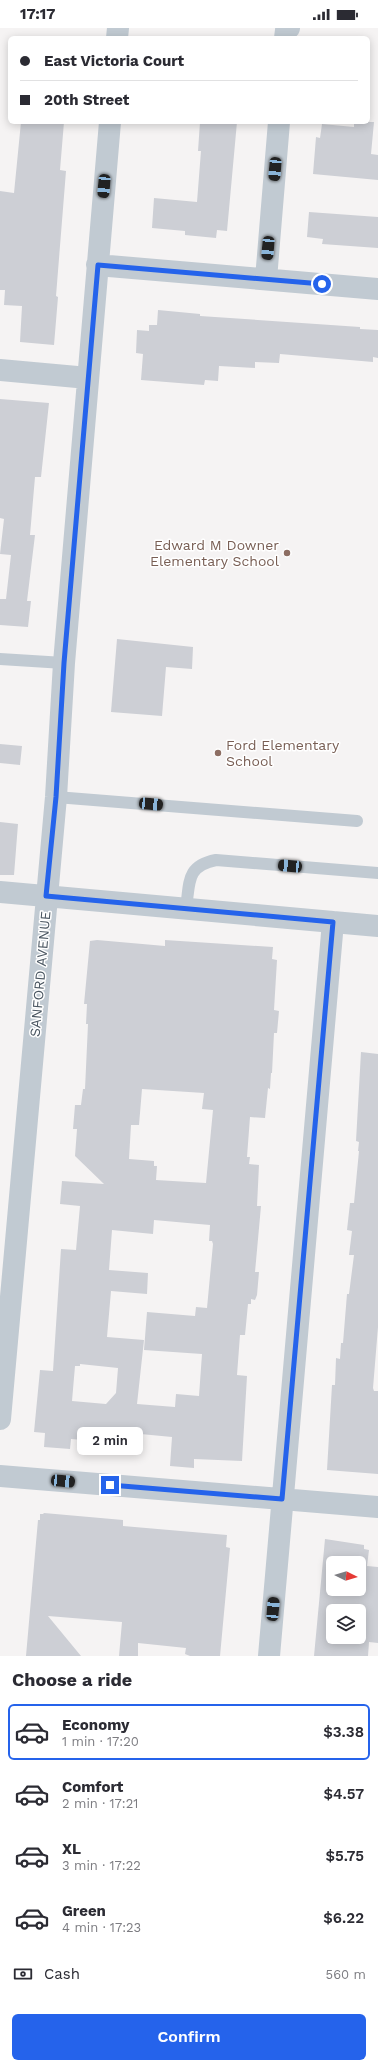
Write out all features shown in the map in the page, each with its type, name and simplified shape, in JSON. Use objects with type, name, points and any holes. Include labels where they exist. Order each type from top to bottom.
[{"type":"street","name":"SANFORD AVENUE","points":[[0,1420],[56,797],[64,663],[110,124]]},
{"type":"street","points":[[266,279],[278,124]]},
{"type":"street","points":[[98,265],[378,289]]},
{"type":"street","points":[[0,370],[88,378]]},
{"type":"street","points":[[0,892],[378,926]]},
{"type":"street","points":[[269,1656],[333,922]]},
{"type":"street","points":[[0,1476],[378,1507]]},
{"type":"lane","points":[[0,659],[64,663]]},
{"type":"lane","points":[[56,797],[357,821]]},
{"type":"lane","points":[[186,908],[191,873],[203,862],[216,860],[378,873]]},
{"type":"building","points":[[370,122],[374,122],[371,154],[378,155],[378,180],[313,174],[316,137],[320,138],[322,124],[354,127],[354,124],[370,124]]},
{"type":"building","points":[[21,124],[64,124],[60,170],[66,171],[56,296],[58,297],[54,345],[20,342],[22,306],[4,305],[5,290],[0,290],[0,191],[14,193]]},
{"type":"building","points":[[200,124],[237,124],[227,231],[217,230],[216,238],[185,235],[185,231],[152,228],[154,198],[197,202],[201,151],[198,151]]},
{"type":"building","points":[[309,212],[378,217],[378,248],[322,244],[323,239],[307,237]]},
{"type":"building","points":[[158,310],[200,314],[200,316],[360,327],[360,329],[378,330],[378,358],[373,357],[373,362],[280,354],[279,363],[255,362],[255,368],[219,366],[218,381],[205,380],[204,385],[141,380],[143,354],[136,353],[137,330],[149,331],[149,325],[157,325]]},
{"type":"building","points":[[0,399],[49,403],[41,477],[35,477],[30,535],[35,535],[27,601],[31,601],[28,627],[0,625],[0,599],[6,599],[11,555],[0,554],[4,519],[0,518]]},
{"type":"building","points":[[117,639],[193,647],[192,669],[166,667],[162,716],[111,712]]},
{"type":"building","points":[[0,744],[22,746],[20,765],[0,763]]},
{"type":"building","points":[[0,822],[18,824],[14,875],[0,875]]},
{"type":"building","points":[[97,940],[165,946],[165,940],[273,947],[272,959],[277,960],[274,1010],[279,1011],[277,1033],[274,1033],[270,1089],[268,1088],[265,1118],[250,1117],[247,1157],[250,1157],[249,1164],[259,1165],[257,1206],[261,1206],[255,1272],[259,1272],[257,1295],[255,1300],[251,1299],[251,1304],[248,1304],[245,1335],[240,1335],[237,1375],[247,1376],[242,1461],[194,1459],[194,1468],[170,1466],[172,1437],[130,1433],[129,1444],[71,1439],[70,1449],[44,1447],[45,1433],[34,1432],[40,1370],[53,1371],[61,1249],[76,1250],[80,1206],[60,1204],[62,1181],[104,1184],[75,1156],[77,1129],[73,1129],[75,1105],[81,1105],[83,1089],[85,1089],[88,1024],[86,1024],[87,1004],[84,1004],[90,941]],"holes":[[[142,1089],[204,1093],[202,1109],[213,1110],[206,1183],[156,1180],[157,1166],[154,1166],[154,1161],[129,1159],[131,1125],[139,1125]],[[154,1220],[210,1225],[209,1241],[212,1241],[213,1244],[207,1308],[196,1307],[195,1316],[147,1312],[144,1350],[202,1354],[199,1396],[176,1394],[175,1407],[137,1404],[144,1340],[107,1337],[111,1291],[147,1294],[148,1273],[109,1270],[112,1230],[153,1234]],[[80,1364],[118,1368],[116,1393],[106,1404],[72,1401],[75,1366],[80,1366]]]},
{"type":"building","points":[[361,1052],[378,1054],[378,1327],[373,1388],[374,1391],[378,1391],[378,1474],[327,1470],[332,1385],[335,1385],[336,1358],[340,1359],[341,1343],[343,1343],[347,1294],[349,1294],[354,1255],[349,1255],[352,1231],[347,1230],[350,1203],[354,1203],[359,1151],[359,1142],[356,1141]]},
{"type":"building","points":[[44,1513],[123,1520],[123,1526],[227,1535],[226,1547],[230,1548],[220,1656],[190,1656],[185,1654],[186,1648],[138,1643],[138,1656],[119,1656],[122,1622],[48,1616],[81,1656],[26,1656],[38,1520],[40,1520],[40,1514]]},
{"type":"building","points":[[325,1539],[364,1545],[364,1549],[369,1550],[367,1566],[378,1567],[378,1643],[369,1642],[368,1656],[314,1656]]},
{"type":"place","name":"Edward M Downer Elementary School","points":[[287,553]]},
{"type":"place","name":"Ford Elementary School","points":[[218,753]]},
{"type":"route","points":[[110,1485],[282,1499],[333,922],[46,896],[56,797],[64,663],[98,265],[322,284]]}]
